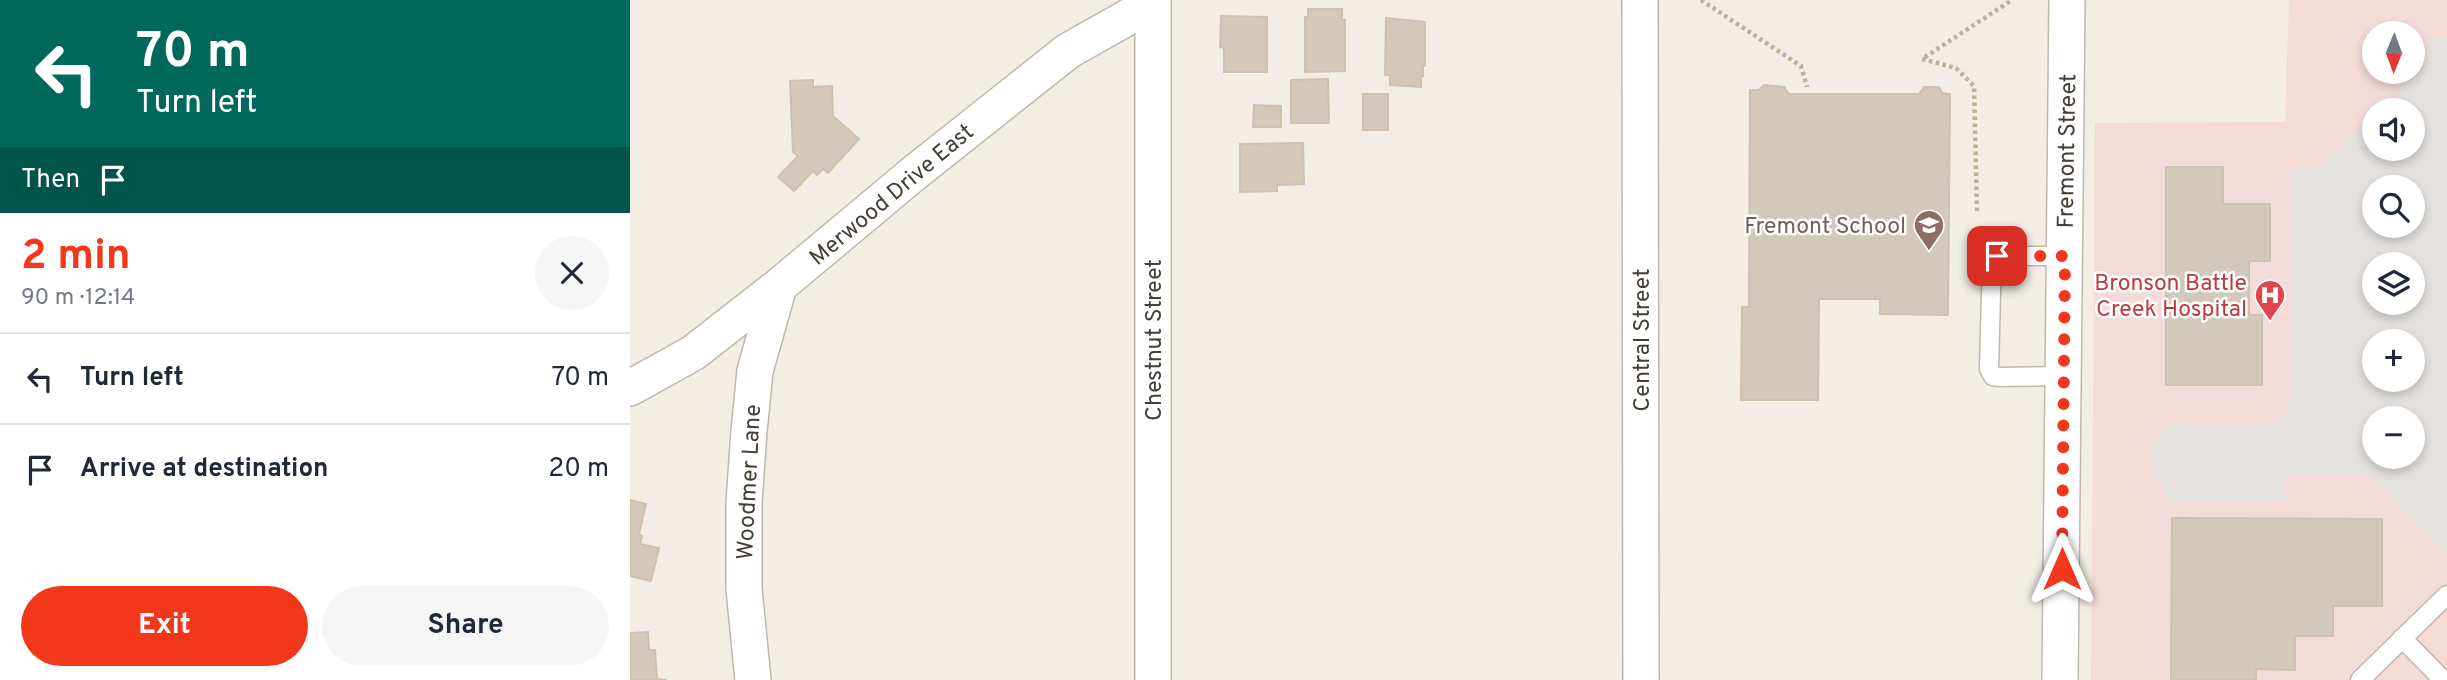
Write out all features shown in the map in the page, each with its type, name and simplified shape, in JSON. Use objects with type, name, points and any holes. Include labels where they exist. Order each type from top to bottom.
[{"type":"street","name":"Central Street","points":[[1640,0],[1641,680]]},
{"type":"street","name":"Fremont Street","points":[[2060,680],[2067,0]]},
{"type":"street","name":"Merwood Drive East","points":[[630,388],[693,353],[1068,51],[1153,1]]},
{"type":"street","name":"Chestnut Street","points":[[1153,1],[1153,680]]},
{"type":"street","name":"Woodmer Lane","points":[[753,680],[744,589],[744,503],[748,431],[755,371],[779,286]]},
{"type":"lane","points":[[2063,376],[1996,377],[1991,374],[1989,368],[1992,256],[2065,256]]},
{"type":"lane","points":[[2360,680],[2447,595]]},
{"type":"lane","points":[[2402,638],[2443,680]]},
{"type":"path","points":[[1700,0],[1801,66],[1807,87]]},
{"type":"path","points":[[1977,211],[1974,86],[1956,68],[1922,59],[2012,0]]},
{"type":"shaded area","name":"Bronson Battle Creek Hospital","points":[[2289,0],[2447,0],[2447,680],[2091,680],[2095,123],[2285,122]]},
{"type":"shaded area","points":[[2427,37],[2447,37],[2447,551],[2445,554],[2378,482],[2372,482],[2371,475],[2285,476],[2285,501],[2164,502],[2164,488],[2152,477],[2151,447],[2161,440],[2164,423],[2270,423],[2280,419],[2289,406],[2289,169],[2319,167],[2362,126],[2362,161],[2425,161],[2425,98],[2391,98],[2405,84],[2426,84]]},
{"type":"building","points":[[1308,9],[1342,9],[1342,20],[1345,20],[1345,71],[1305,72],[1305,17],[1308,17]]},
{"type":"building","points":[[1221,16],[1267,17],[1267,72],[1224,72],[1224,48],[1220,47]]},
{"type":"building","points":[[1386,18],[1425,22],[1425,66],[1421,87],[1390,85],[1390,75],[1385,75]]},
{"type":"building","points":[[1328,79],[1329,123],[1291,123],[1291,80]]},
{"type":"building","points":[[813,80],[813,87],[832,86],[833,116],[859,139],[828,173],[823,169],[817,175],[813,171],[794,191],[778,177],[798,156],[793,152],[790,81]]},
{"type":"building","points":[[1764,85],[1784,87],[1789,94],[1919,94],[1924,87],[1939,87],[1942,93],[1950,94],[1948,315],[1880,314],[1880,299],[1819,299],[1818,400],[1741,400],[1742,307],[1749,307],[1750,90],[1759,90]]},
{"type":"building","points":[[1363,94],[1388,94],[1388,130],[1363,130]]},
{"type":"building","points":[[1254,105],[1281,106],[1281,127],[1253,127]]},
{"type":"building","points":[[1303,143],[1304,184],[1277,185],[1277,191],[1240,192],[1240,144]]},
{"type":"building","points":[[2166,167],[2223,167],[2223,204],[2270,204],[2270,261],[2249,261],[2249,315],[2262,315],[2262,385],[2166,385]]},
{"type":"building","points":[[630,500],[646,504],[639,534],[642,536],[640,544],[659,548],[651,581],[630,576]]},
{"type":"building","points":[[2172,518],[2382,519],[2382,606],[2333,606],[2333,636],[2295,636],[2295,670],[2256,669],[2256,680],[2171,680]]},
{"type":"building","points":[[648,632],[649,650],[655,650],[657,679],[666,680],[630,680],[630,633]]},
{"type":"place","name":"Fremont School","points":[[1929,252]]},
{"type":"place","name":"Bronson Battle Creek Hospital","points":[[2270,322]]},
{"type":"route","points":[[1997,256],[2065,256],[2062,569]]}]
